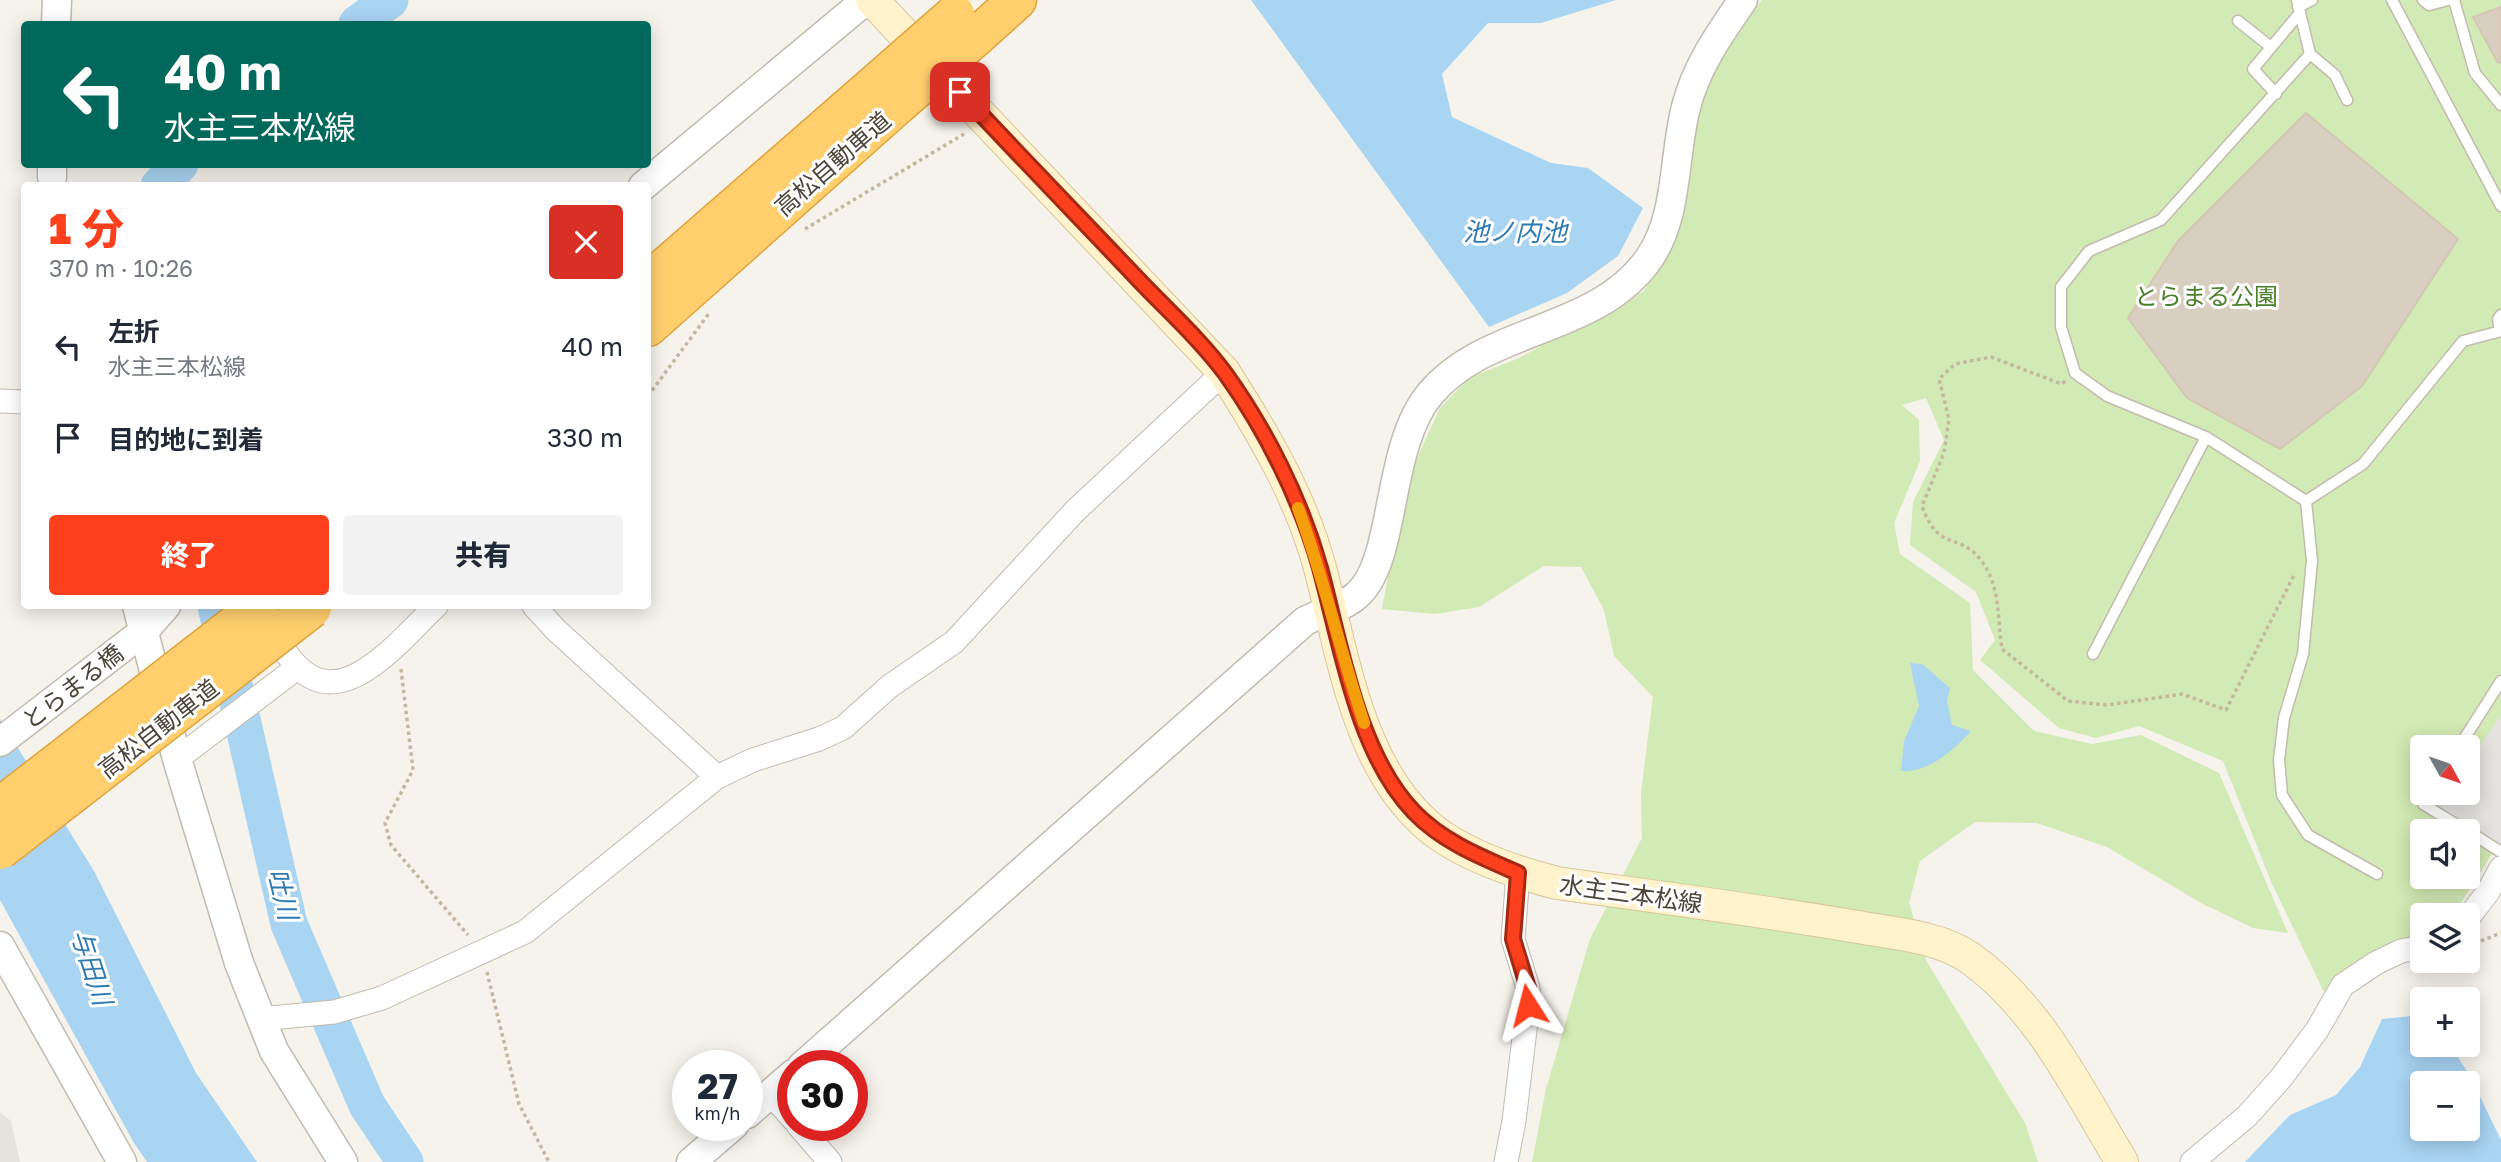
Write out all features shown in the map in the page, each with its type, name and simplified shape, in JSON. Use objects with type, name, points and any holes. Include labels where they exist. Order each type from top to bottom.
[{"type":"highway","name":"高松自動車道","points":[[651,324],[968,17],[1017,0]]},
{"type":"highway","name":"高松自動車道","points":[[651,280],[891,91]]},
{"type":"highway","name":"高松自動車道","points":[[0,807],[255,609]]},
{"type":"highway","name":"高松自動車道","points":[[0,850],[311,609]]},
{"type":"main road","name":"水主三本松線","points":[[872,0],[1224,372],[1264,435],[1295,500],[1320,566],[1329,609],[1370,741],[1395,789],[1414,813],[1443,837],[1518,873],[1557,883],[1815,919],[1927,939],[1967,956],[1996,979],[2049,1042],[2122,1162]]},
{"type":"street","points":[[56,21],[57,0]]},
{"type":"street","points":[[648,182],[866,0]]},
{"type":"street","points":[[820,1050],[1305,621],[1355,598],[1371,576],[1406,439],[1415,415],[1431,393],[1470,362],[1601,303],[1648,261],[1668,213],[1686,104],[1706,57],[1743,0]]},
{"type":"street","points":[[260,1019],[334,1012],[382,998],[525,932],[717,777],[753,760],[819,740],[843,728],[890,686],[954,642],[1075,511],[1224,372]]},
{"type":"street","points":[[0,401],[21,402]]},
{"type":"street","name":"とらまる橋","points":[[0,742],[140,618],[160,609]]},
{"type":"street","points":[[252,609],[298,667],[314,678],[335,683],[363,674],[433,609]]},
{"type":"street","points":[[537,609],[556,630],[717,777]]},
{"type":"street","points":[[140,618],[177,759],[239,963],[274,1051],[343,1162]]},
{"type":"street","points":[[177,759],[298,667]]},
{"type":"street","points":[[2480,903],[2501,868]]},
{"type":"street","points":[[1506,1162],[1514,1121],[1528,1005],[1528,988],[1513,939],[1518,873]]},
{"type":"street","points":[[0,946],[122,1162]]},
{"type":"street","points":[[2192,1162],[2247,1116],[2281,1078],[2317,1030],[2343,985],[2376,962],[2410,949]]},
{"type":"street","points":[[763,1101],[777,1089]]},
{"type":"street","points":[[771,1094],[777,1101]]},
{"type":"street","points":[[691,1162],[715,1141]]},
{"type":"street","points":[[812,1141],[830,1162]]},
{"type":"lane","points":[[2276,94],[2253,69],[2298,7],[2312,0]]},
{"type":"lane","points":[[2392,0],[2501,206]]},
{"type":"lane","points":[[2423,0],[2429,5],[2448,0]]},
{"type":"lane","points":[[2454,0],[2475,74],[2499,102]]},
{"type":"lane","points":[[2298,7],[2310,54],[2335,75],[2347,100]]},
{"type":"lane","points":[[2238,21],[2271,47]]},
{"type":"lane","points":[[2306,501],[2206,437],[2107,396],[2075,373],[2061,327],[2062,287],[2089,250],[2161,220],[2310,54]]},
{"type":"lane","points":[[2306,501],[2363,464],[2463,341],[2500,331],[2498,319],[2501,315]]},
{"type":"lane","points":[[2093,654],[2206,437]]},
{"type":"lane","points":[[2306,501],[2312,561],[2304,654],[2284,718],[2279,760],[2283,795],[2308,835],[2377,874]]},
{"type":"lane","points":[[2467,735],[2501,681]]},
{"type":"lane","points":[[2425,805],[2447,819]]},
{"type":"lane","points":[[2480,839],[2501,852]]},
{"type":"path","points":[[800,232],[852,198],[987,121]]},
{"type":"path","points":[[651,392],[720,303]]},
{"type":"path","points":[[2075,373],[2062,384],[1991,357],[1955,364],[1939,379],[1949,419],[1944,453],[1922,506],[1931,528],[1945,539],[1969,548],[1981,560],[1996,589],[2002,649],[2068,701],[2108,705],[2182,694],[2226,710],[2309,546]]},
{"type":"path","points":[[398,641],[413,770],[385,823],[391,845],[482,952],[519,1104],[549,1162]]},
{"type":"path","points":[[2480,941],[2501,933]]},
{"type":"shaded area","points":[[2501,715],[2501,849],[2480,835],[2480,819],[2455,819],[2438,808],[2440,805],[2480,805],[2480,746]]},
{"type":"shaded area","points":[[0,1112],[11,1121],[20,1162],[0,1162]]},
{"type":"green space","name":"とらまる公園","points":[[1762,0],[2501,0],[2501,860],[2492,854],[2480,873],[2480,819],[2410,819],[2410,889],[2470,889],[2461,903],[2410,903],[2410,938],[2356,962],[2324,992],[2272,884],[2223,761],[2139,726],[2096,738],[2059,728],[1980,660],[1995,640],[1976,592],[1910,545],[1913,502],[1944,440],[1926,398],[1902,405],[1919,420],[1920,461],[1894,523],[1900,554],[1970,603],[1973,670],[2034,731],[2092,744],[2141,735],[2219,773],[2288,933],[2253,928],[2201,903],[2107,847],[2037,823],[1975,822],[1920,861],[1909,903],[1927,962],[2025,1123],[2038,1162],[1532,1162],[1546,1089],[1590,939],[1642,838],[1641,793],[1653,697],[1614,656],[1604,610],[1581,567],[1544,566],[1479,607],[1435,614],[1382,609],[1405,484],[1440,408],[1469,378],[1519,358],[1644,291],[1674,236],[1696,120],[1720,52]]},
{"type":"water","name":"池ノ内池","points":[[1251,0],[1616,0],[1541,23],[1488,23],[1442,74],[1452,117],[1551,163],[1588,168],[1643,208],[1618,256],[1567,293],[1489,327]]},
{"type":"water","points":[[1910,663],[1922,664],[1950,688],[1947,701],[1952,725],[1971,731],[1939,759],[1921,768],[1901,771],[1904,741],[1919,706]]},
{"type":"water","name":"与田川","points":[[0,719],[94,871],[196,1073],[257,1162],[147,1162],[134,1143],[0,900]]},
{"type":"water","points":[[2410,1016],[2410,1057],[2458,1057],[2467,1071],[2410,1071],[2410,1141],[2480,1141],[2480,1097],[2501,1140],[2501,1162],[2245,1162],[2290,1115],[2336,1095],[2360,1067],[2382,1019]]},
{"type":"building","points":[[2501,7],[2501,62],[2498,63],[2473,17]]},
{"type":"building","points":[[2306,113],[2458,239],[2362,386],[2280,449],[2187,398],[2128,318],[2178,241]]},
{"type":"waterway","name":"吐川","points":[[361,21],[390,0]]},
{"type":"waterway","name":"吐川","points":[[163,182],[176,168]]},
{"type":"waterway","name":"吐川","points":[[217,609],[289,924],[367,1105],[405,1162]]},
{"type":"slow traffic","points":[[1298,508],[1320,566],[1329,609],[1364,723]]},
{"type":"route","points":[[960,92],[1224,372],[1264,435],[1295,500],[1320,566],[1329,609],[1370,741],[1395,789],[1414,813],[1443,837],[1518,873],[1513,939],[1528,988],[1528,1005]]}]
